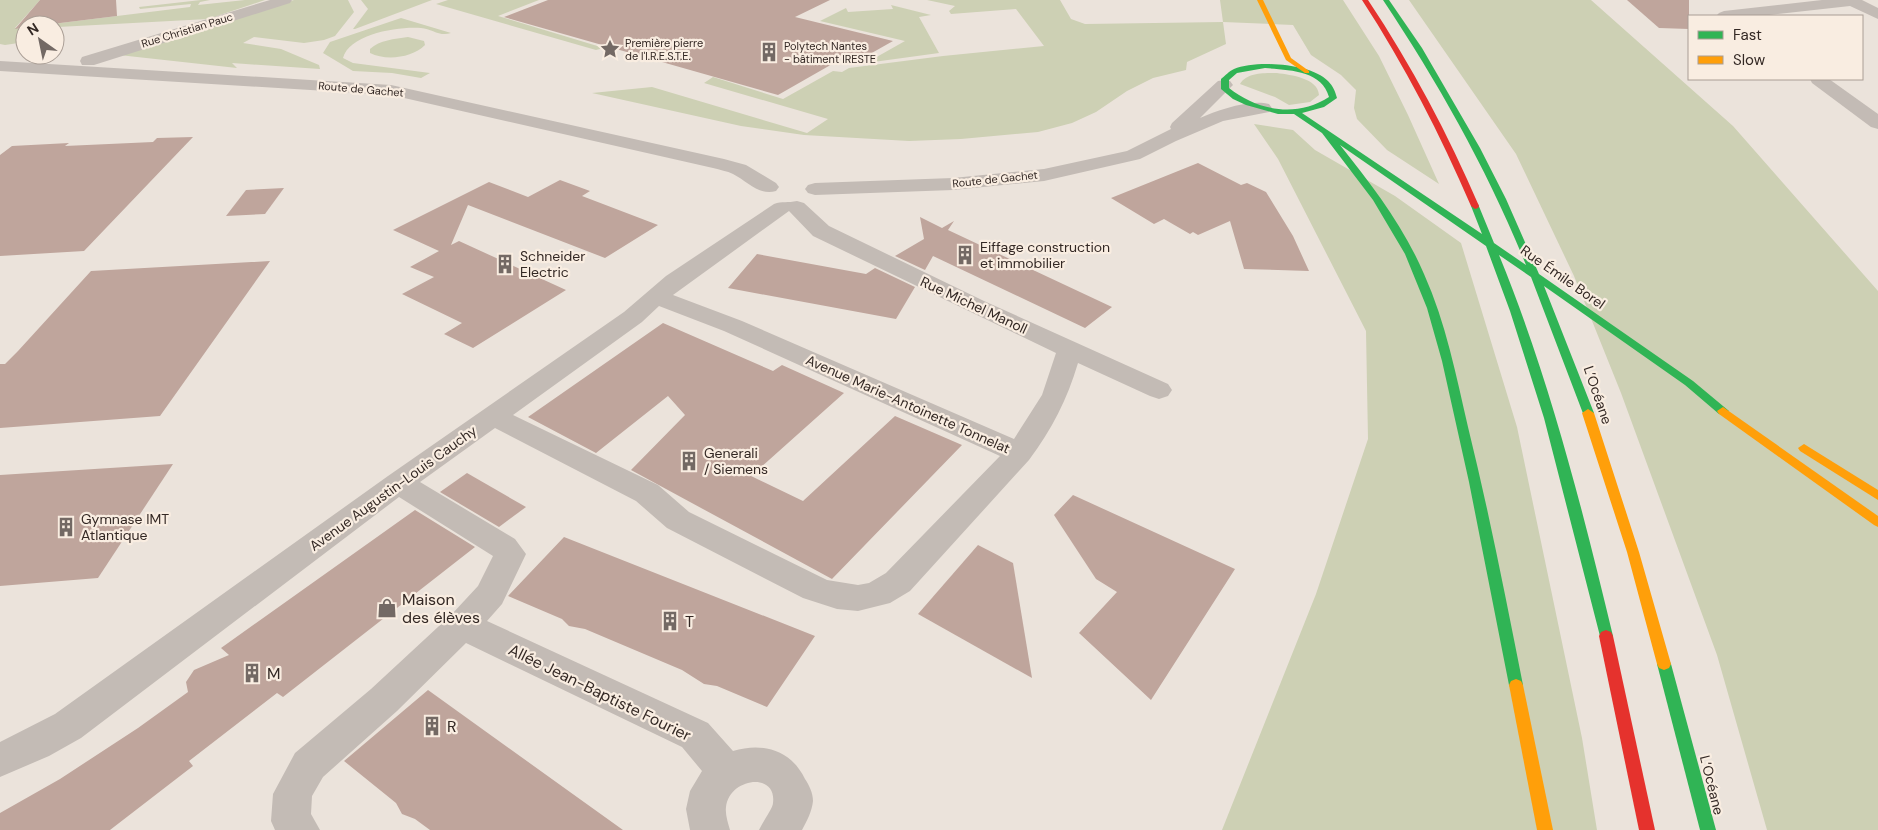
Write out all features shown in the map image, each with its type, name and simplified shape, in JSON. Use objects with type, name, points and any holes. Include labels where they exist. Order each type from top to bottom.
[{"type":"main road","points":[[1260,0],[1288,59],[1307,73]]},
{"type":"main road","points":[[1365,0],[1410,72],[1447,140],[1466,181],[1513,303],[1559,450],[1594,585],[1647,830]]},
{"type":"main road","name":"L’Océane","points":[[1386,0],[1424,53],[1479,149],[1510,212],[1567,350],[1619,504],[1643,586],[1708,830]]},
{"type":"main road","points":[[1254,67],[1267,48],[1269,20]]},
{"type":"main road","points":[[1254,67],[1281,67],[1307,73],[1322,79],[1331,86],[1334,94],[1333,106],[1294,111],[1263,108],[1236,98],[1227,92],[1224,85],[1225,79],[1229,74],[1254,67]]},
{"type":"main road","name":"Rue Émile Borel","points":[[1294,111],[1420,195],[1689,383],[1739,424],[1878,522]]},
{"type":"main road","name":"Rue Émile Borel","points":[[1344,129],[1368,154],[1420,195]]},
{"type":"main road","points":[[1324,132],[1362,177],[1404,244],[1419,273],[1440,328],[1470,458],[1545,830]]},
{"type":"main road","name":"Rue Émile Borel","points":[[1689,383],[1752,418]]},
{"type":"main road","points":[[1792,441],[1878,496]]},
{"type":"street","name":"Rue Christian Pauc","points":[[88,61],[285,0]]},
{"type":"street","points":[[1732,15],[1851,1],[1878,14]]},
{"type":"street","name":"Route de Gachet","points":[[0,67],[391,90],[718,163],[749,174],[769,186],[800,184],[953,184],[1044,175],[1133,155],[1169,137],[1217,117],[1263,108]]},
{"type":"street","points":[[1819,80],[1878,123]]},
{"type":"street","name":"Route de Gachet","points":[[1169,137],[1198,107],[1224,85]]},
{"type":"street","name":"Avenue Augustin-Louis Cauchy","points":[[0,760],[36,744],[68,726],[398,483],[634,317],[674,281],[789,207],[813,200],[817,194],[800,184]]},
{"type":"street","name":"Rue Michel Manoll","points":[[769,186],[762,194],[763,200],[770,205],[789,207],[822,231],[975,306],[1159,390]]},
{"type":"street","name":"Avenue Marie-Antoinette Tonnelat","points":[[493,416],[647,493],[678,520],[836,597],[869,597],[893,586],[1019,453],[732,326],[657,297]]},
{"type":"street","points":[[1019,453],[1031,437],[1054,395],[1070,348]]},
{"type":"street","points":[[300,830],[291,821],[293,794],[308,766],[384,700],[464,624],[490,595],[510,554],[504,546],[398,483]]},
{"type":"street","name":"Allée Jean-Baptiste Fourier","points":[[464,624],[479,634],[695,735],[720,764],[724,773]]},
{"type":"street","points":[[710,830],[704,808],[707,795],[714,783],[724,773],[738,767],[753,764],[768,765],[780,772],[789,781],[793,795],[792,809],[786,823],[779,830]]},
{"type":"green space","points":[[0,0],[40,0],[27,15],[15,15],[15,44],[0,44]]},
{"type":"green space","points":[[201,0],[210,0],[200,2],[198,5],[265,0],[208,19],[65,27],[65,22],[190,7],[191,4],[140,9],[139,7]]},
{"type":"green space","points":[[294,0],[348,0],[354,12],[335,36],[324,40],[304,43],[254,37],[243,43],[281,49],[319,65],[320,69],[232,63],[237,68],[119,55],[170,39],[181,39],[187,33]]},
{"type":"green space","points":[[361,0],[432,0],[353,29],[368,9]]},
{"type":"green space","points":[[448,0],[539,0],[498,16],[604,48],[596,50],[436,4]]},
{"type":"green space","points":[[927,0],[1060,0],[1071,19],[1085,24],[1223,22],[1226,44],[1187,62],[1186,70],[1153,78],[1127,91],[1096,112],[1072,123],[1038,132],[961,139],[909,141],[804,135],[741,126],[592,93],[652,87],[807,133],[828,119],[704,83],[713,77],[783,99],[833,71],[842,72],[849,68],[1044,46],[1016,9],[951,14],[949,11],[955,6]]},
{"type":"green space","points":[[1220,0],[1343,0],[1379,56],[1439,184],[1387,150],[1357,119],[1354,108],[1356,90],[1341,75],[1311,55],[1293,25],[1223,22]]},
{"type":"green space","points":[[1409,0],[1591,0],[1733,126],[1878,291],[1878,830],[1767,830],[1717,655],[1621,393],[1574,276],[1516,154]]},
{"type":"green space","points":[[891,5],[931,15],[919,17],[939,53],[866,63],[905,41],[820,21],[846,8],[848,12],[893,9]]},
{"type":"green space","points":[[401,18],[451,33],[443,34],[421,28],[388,30],[365,37],[355,43],[347,50],[343,58],[353,63],[430,73],[421,78],[392,73],[353,71],[323,53],[330,42]]},
{"type":"green space","points":[[408,37],[424,41],[425,45],[413,53],[399,57],[384,57],[370,53],[370,49],[378,44],[388,40]]},
{"type":"green space","points":[[1277,73],[1296,76],[1309,81],[1317,89],[1319,95],[1310,102],[1289,105],[1275,97],[1240,84],[1252,75]]},
{"type":"green space","points":[[1254,124],[1293,130],[1315,150],[1395,196],[1461,243],[1517,427],[1582,738],[1597,830],[1222,830],[1316,594],[1368,439],[1366,331],[1278,159]]},
{"type":"building","points":[[40,0],[116,0],[117,16],[65,22],[65,15],[27,15]]},
{"type":"building","name":"Polytech Nantes - bâtiment IRESTE","points":[[548,0],[830,0],[795,17],[893,41],[854,63],[841,59],[778,95],[504,17]]},
{"type":"building","points":[[1627,0],[1689,0],[1688,29],[1659,28]]},
{"type":"building","points":[[193,137],[84,251],[0,256],[0,155],[12,146],[69,143],[65,146],[153,142],[157,138]]},
{"type":"building","points":[[1198,163],[1241,185],[1247,183],[1266,192],[1293,236],[1309,271],[1244,269],[1230,221],[1198,235],[1193,232],[1190,234],[1164,219],[1154,224],[1111,198]]},
{"type":"building","name":"Schneider Electric","points":[[560,180],[590,191],[582,196],[658,225],[605,258],[468,205],[451,245],[459,241],[566,290],[473,348],[444,334],[462,323],[402,294],[434,277],[410,267],[439,251],[393,230],[489,182],[528,197]]},
{"type":"building","points":[[284,188],[265,214],[226,216],[246,190]]},
{"type":"building","name":"Eiffage construction et immobilier","points":[[920,217],[942,228],[954,221],[948,230],[1112,307],[1085,328],[933,256],[925,270],[895,256],[924,239]]},
{"type":"building","points":[[757,254],[866,274],[875,268],[915,287],[896,319],[728,288]]},
{"type":"building","points":[[270,261],[160,416],[0,428],[0,364],[5,364],[18,351],[91,271]]},
{"type":"building","name":"Generali / Siemens","points":[[663,323],[773,371],[782,365],[844,393],[751,476],[803,501],[895,416],[962,445],[832,579],[631,470],[685,415],[668,396],[596,453],[528,417]]},
{"type":"building","name":"Gymnase IMT Atlantique","points":[[173,464],[98,578],[0,586],[0,475]]},
{"type":"building","points":[[467,473],[526,507],[499,527],[440,492]]},
{"type":"building","points":[[1073,495],[1235,569],[1151,700],[1079,633],[1117,592],[1096,579],[1054,515]]},
{"type":"building","name":"M","points":[[415,510],[475,547],[283,697],[277,693],[189,761],[193,766],[110,830],[0,830],[0,813],[60,779],[138,728],[188,692],[186,682],[194,670],[229,655],[221,648]]},
{"type":"building","name":"T","points":[[564,537],[815,636],[767,707],[717,686],[704,684],[682,670],[585,629],[569,626],[562,619],[508,596]]},
{"type":"building","points":[[978,545],[1013,563],[1032,678],[918,614]]},
{"type":"building","name":"R","points":[[428,690],[623,830],[430,830],[415,819],[402,814],[396,803],[344,761]]},
{"type":"traffic: fast","points":[[1386,0],[1419,48],[1449,97],[1502,199],[1547,305],[1588,413]]},
{"type":"traffic: fast","points":[[1265,66],[1296,70],[1316,76],[1325,81],[1333,98],[1308,110],[1278,112],[1249,104],[1225,89],[1225,79],[1235,71],[1265,66]]},
{"type":"traffic: fast","points":[[1294,111],[1420,195],[1689,383],[1723,411]]},
{"type":"traffic: fast","points":[[1325,132],[1352,165],[1389,217],[1410,254],[1426,290],[1438,325],[1468,448],[1516,685]]},
{"type":"traffic: fast","points":[[1475,206],[1515,311],[1550,418],[1580,527],[1606,636]]},
{"type":"traffic: fast","points":[[1664,664],[1708,830]]},
{"type":"traffic: slow","points":[[1260,0],[1288,59],[1307,72]]},
{"type":"traffic: slow","points":[[1723,411],[1878,522]]},
{"type":"traffic: slow","points":[[1588,413],[1633,552],[1664,664]]},
{"type":"traffic: slow","points":[[1804,448],[1878,496]]},
{"type":"traffic: slow","points":[[1516,685],[1545,830]]},
{"type":"traffic: jam","points":[[1365,0],[1397,49],[1425,100],[1475,206]]},
{"type":"traffic: jam","points":[[1606,636],[1647,830]]},
{"type":"place","name":"Première pierre de l'I.R.E.S.T.E.","points":[[610,49]]},
{"type":"place","name":"Polytech Nantes - bâtiment IRESTE","points":[[769,52]]},
{"type":"place","name":"Eiffage construction et immobilier","points":[[965,255]]},
{"type":"place","name":"Schneider Electric","points":[[505,264]]},
{"type":"place","name":"Generali / Siemens","points":[[689,461]]},
{"type":"place","name":"Gymnase IMT Atlantique","points":[[66,527]]},
{"type":"place","name":"Maison des élèves","points":[[387,608]]},
{"type":"place","name":"T","points":[[670,621]]},
{"type":"place","name":"M","points":[[252,673]]},
{"type":"place","name":"R","points":[[432,726]]}]
